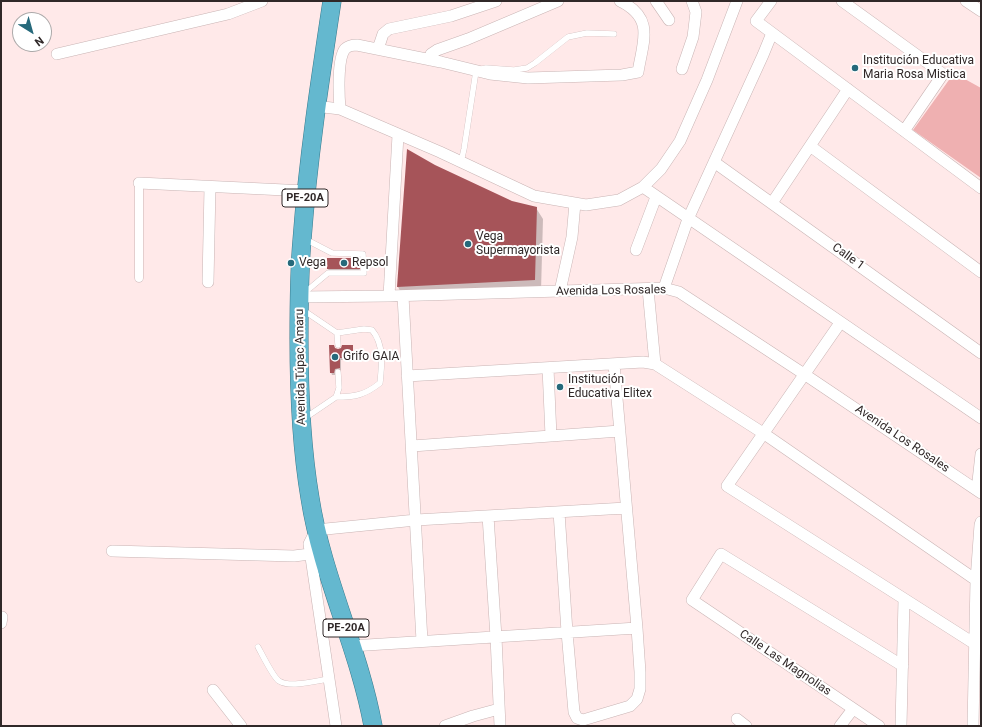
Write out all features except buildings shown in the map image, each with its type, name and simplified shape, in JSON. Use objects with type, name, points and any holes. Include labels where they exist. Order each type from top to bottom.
[{"type":"highway","name":"Avenida Túpac Amaru","points":[[332,1],[315,106],[302,238],[299,302],[299,397],[305,467],[316,530],[351,646],[373,726]]},
{"type":"street","points":[[57,54],[235,6],[262,1]]},
{"type":"street","points":[[378,49],[383,34],[389,29],[452,16],[496,1]]},
{"type":"street","points":[[430,60],[432,54],[437,50],[468,39],[558,1]]},
{"type":"street","points":[[340,109],[338,92],[340,67],[344,50],[349,46],[356,45],[478,71],[528,78],[622,75],[638,72],[645,32],[641,18],[633,9],[620,1]]},
{"type":"street","points":[[656,1],[669,20]]},
{"type":"street","points":[[682,69],[693,37],[696,12],[692,1]]},
{"type":"street","points":[[315,106],[340,109],[534,196],[586,205],[619,200],[643,187],[661,169],[680,141],[708,80],[737,1]]},
{"type":"street","points":[[771,1],[756,21],[981,188]]},
{"type":"street","points":[[842,1],[943,74],[904,131]]},
{"type":"street","points":[[966,1],[981,11]]},
{"type":"street","points":[[664,288],[688,219],[772,33]]},
{"type":"street","points":[[772,203],[848,89]]},
{"type":"street","points":[[389,296],[398,135]]},
{"type":"street","points":[[810,146],[981,272]]},
{"type":"street","name":"Calle 1","points":[[714,162],[981,353]]},
{"type":"street","points":[[139,278],[139,183],[306,191]]},
{"type":"street","points":[[208,282],[210,187]]},
{"type":"street","points":[[643,187],[981,418]]},
{"type":"street","points":[[636,250],[656,197]]},
{"type":"street","points":[[560,291],[572,237],[575,203]]},
{"type":"street","name":"Avenida Los Rosales","points":[[299,302],[389,296],[664,288],[679,292],[979,491]]},
{"type":"street","points":[[648,289],[654,364]]},
{"type":"street","points":[[403,296],[422,641]]},
{"type":"street","points":[[840,323],[727,486],[975,644]]},
{"type":"street","points":[[407,376],[643,362],[654,364],[764,433],[976,580]]},
{"type":"street","points":[[559,512],[574,712],[577,718],[583,720],[630,706],[636,699],[640,689],[637,628],[614,364]]},
{"type":"street","points":[[548,368],[551,436]]},
{"type":"street","points":[[412,446],[620,431]]},
{"type":"street","points":[[979,491],[981,454]]},
{"type":"street","points":[[336,726],[310,554],[309,544],[316,530],[416,520],[626,508]]},
{"type":"street","points":[[488,516],[500,726]]},
{"type":"street","points":[[972,726],[976,580],[981,522]]},
{"type":"street","points":[[112,551],[294,556],[310,554]]},
{"type":"street","name":"Calle Las Magnolias","points":[[878,726],[692,600],[721,554],[902,666]]},
{"type":"street","points":[[901,726],[904,598]]},
{"type":"street","points":[[351,646],[637,628]]},
{"type":"street","points":[[213,690],[241,726]]},
{"type":"street","points":[[840,726],[853,709]]},
{"type":"street","points":[[444,726],[473,716],[499,710]]},
{"type":"street","points":[[737,719],[746,726]]},
{"type":"lane","points":[[461,162],[478,71],[486,68],[514,70],[527,68],[568,38],[587,33],[614,34]]},
{"type":"lane","points":[[302,238],[332,256],[363,254],[364,273],[353,271],[333,271],[328,273],[299,302],[337,333],[338,345]]},
{"type":"lane","points":[[336,396],[353,397],[370,391],[380,383],[382,365],[379,343],[372,330],[364,329],[337,333]]},
{"type":"lane","points":[[301,421],[336,396],[339,388],[338,372]]},
{"type":"lane","points":[[258,647],[272,673],[279,681],[293,684],[328,679]]},
{"type":"shaded area","points":[[954,73],[981,88],[981,178],[913,130]]},
{"type":"place","name":"Institución Educativa Maria Rosa Mistica","points":[[855,68]]},
{"type":"place","name":"Vega Supermayorista","points":[[468,244]]},
{"type":"place","name":"Vega","points":[[291,263]]},
{"type":"place","name":"Repsol","points":[[344,263]]},
{"type":"place","name":"Grifo GAIA","points":[[335,357]]},
{"type":"place","name":"Institución Educativa Elitex","points":[[560,387]]}]
